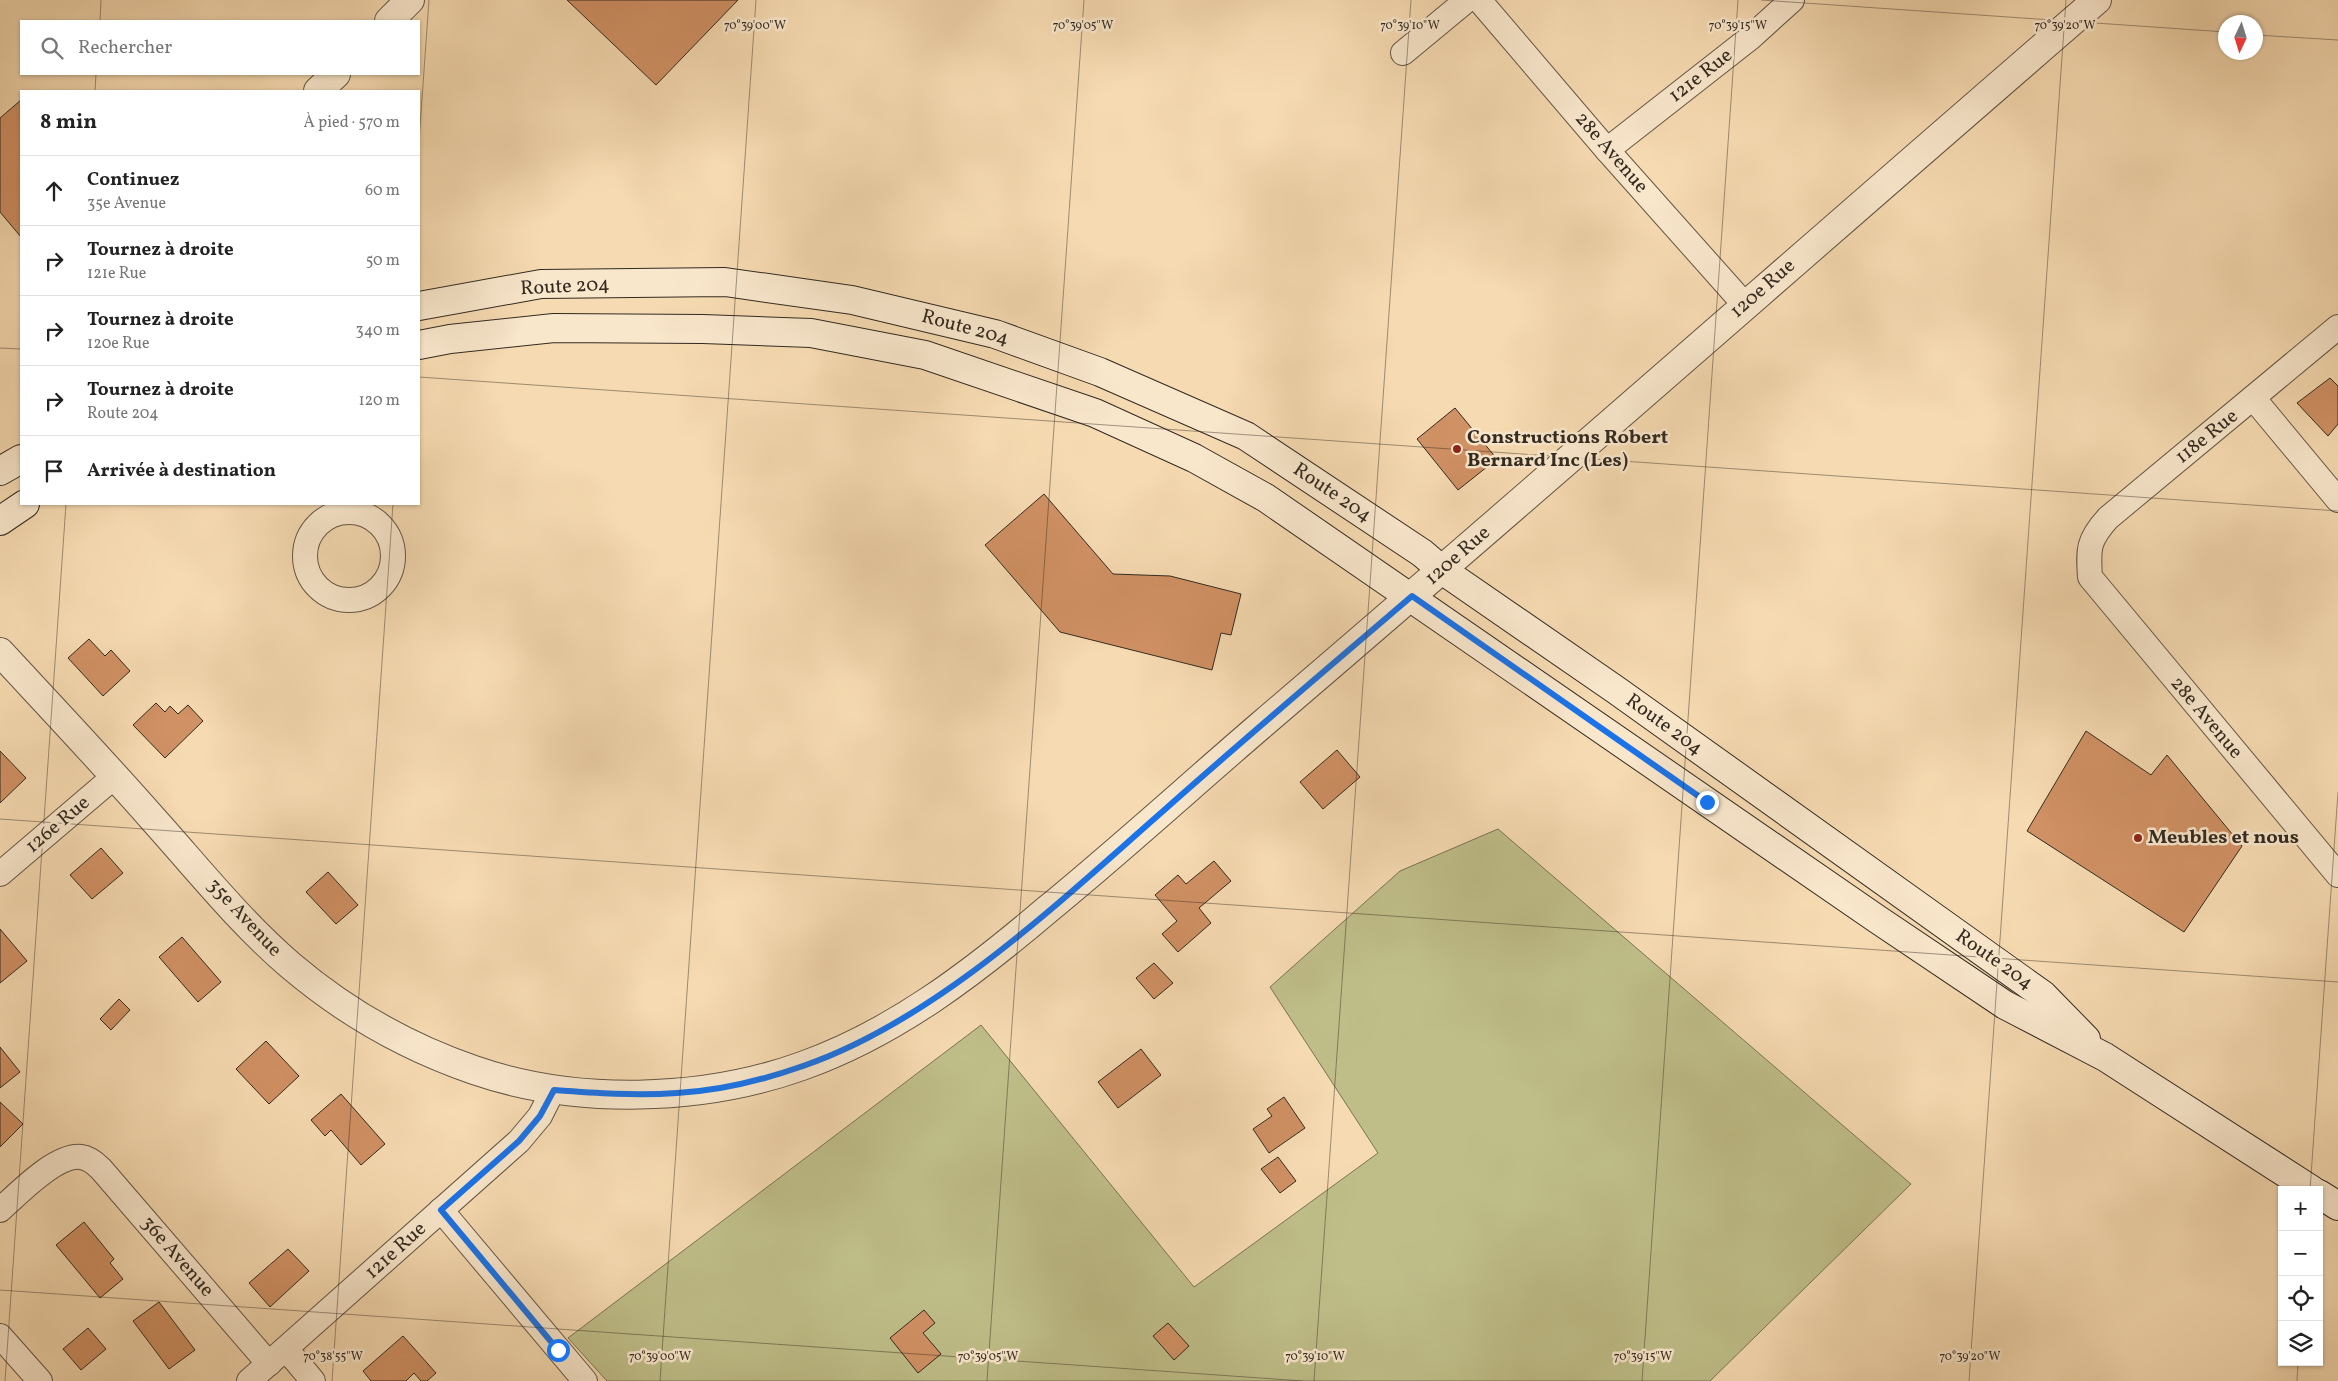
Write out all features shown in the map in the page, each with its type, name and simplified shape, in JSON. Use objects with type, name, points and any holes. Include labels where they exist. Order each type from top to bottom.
[{"type":"main road","points":[[389,20],[410,0]]},
{"type":"main road","name":"120e Rue","points":[[554,1090],[612,1094],[678,1093],[742,1084],[804,1066],[868,1037],[926,1004],[1003,948],[1068,893],[2097,0]]},
{"type":"main road","points":[[319,90],[335,75]]},
{"type":"main road","name":"Route 204","points":[[420,306],[541,284],[724,282],[852,300],[995,334],[1100,372],[1246,436],[1422,553],[1442,570],[1616,690],[2043,994],[2105,1058]]},
{"type":"main road","name":"Route 204","points":[[420,346],[450,339],[554,328],[703,329],[811,333],[925,355],[1095,414],[1194,458],[1266,498],[1412,596],[1861,908],[2005,1005],[2105,1058],[2306,1186]]},
{"type":"main road","points":[[0,471],[20,460]]},
{"type":"main road","points":[[0,521],[24,505]]},
{"type":"main road","name":"35e Avenue","points":[[0,652],[284,961],[334,1000],[380,1027],[442,1057],[479,1072],[554,1090]]},
{"type":"main road","points":[[2323,1197],[2338,1206]]},
{"type":"street","points":[[1403,54],[1466,0]]},
{"type":"street","name":"28e Avenue","points":[[1479,0],[1607,150],[1745,305]]},
{"type":"street","name":"121e Rue","points":[[1607,150],[1750,38],[1792,0]]},
{"type":"street","name":"118e Rue","points":[[2088,555],[2094,534],[2108,518],[2254,399],[2338,327]]},
{"type":"street","points":[[2254,399],[2338,500]]},
{"type":"street","points":[[311,505],[313,529]]},
{"type":"street","points":[[355,508],[382,526],[389,537],[393,550],[393,563],[389,576],[381,587],[370,595],[358,600],[344,601],[331,597],[315,585],[305,568],[304,554],[307,541],[313,529],[322,520],[333,514],[355,508]]},
{"type":"street","name":"28e Avenue","points":[[2088,555],[2090,577],[2338,875]]},
{"type":"street","name":"126e Rue","points":[[0,874],[115,776]]},
{"type":"street","name":"121e Rue","points":[[249,1381],[519,1141],[540,1116],[554,1090]]},
{"type":"street","name":"36e Avenue","points":[[0,1210],[49,1168],[68,1159],[81,1156],[91,1160],[277,1356],[313,1381]]},
{"type":"street","points":[[441,1210],[585,1381]]},
{"type":"street","points":[[0,1336],[40,1381]]},
{"type":"shaded area","points":[[1498,829],[1911,1184],[1710,1381],[607,1381],[568,1338],[981,1025],[1194,1287],[1378,1153],[1270,987],[1400,871]]},
{"type":"building","points":[[567,0],[738,0],[656,85]]},
{"type":"building","points":[[20,101],[20,236],[0,212],[0,118]]},
{"type":"building","points":[[2330,378],[2338,386],[2338,424],[2328,436],[2297,403]]},
{"type":"building","name":"Constructions Robert Bernard Inc (Les)","points":[[1455,408],[1497,459],[1458,490],[1417,439]]},
{"type":"building","points":[[1044,494],[1113,574],[1170,576],[1241,594],[1231,635],[1221,633],[1212,670],[1060,632],[985,545]]},
{"type":"building","points":[[89,639],[105,656],[111,650],[130,671],[103,696],[68,658]]},
{"type":"building","points":[[156,703],[165,712],[170,706],[178,714],[188,705],[203,721],[165,758],[133,725]]},
{"type":"building","name":"Meubles et nous","points":[[2086,731],[2151,775],[2167,755],[2242,846],[2184,932],[2027,831]]},
{"type":"building","points":[[1337,750],[1360,777],[1323,809],[1300,782]]},
{"type":"building","points":[[0,751],[26,778],[0,803]]},
{"type":"building","points":[[101,848],[123,873],[92,899],[70,875]]},
{"type":"building","points":[[1214,861],[1231,881],[1199,908],[1211,923],[1178,952],[1162,934],[1177,921],[1155,895],[1178,875],[1186,884]]},
{"type":"building","points":[[328,872],[358,905],[336,924],[306,892]]},
{"type":"building","points":[[0,929],[27,961],[0,983]]},
{"type":"building","points":[[182,937],[221,982],[198,1002],[159,957]]},
{"type":"building","points":[[1154,963],[1173,983],[1154,999],[1136,978]]},
{"type":"building","points":[[119,999],[130,1010],[111,1030],[100,1019]]},
{"type":"building","points":[[266,1041],[299,1076],[269,1104],[236,1069]]},
{"type":"building","points":[[0,1047],[20,1072],[0,1088]]},
{"type":"building","points":[[1141,1049],[1161,1075],[1118,1108],[1098,1082]]},
{"type":"building","points":[[341,1094],[385,1144],[361,1165],[331,1130],[325,1136],[311,1120]]},
{"type":"building","points":[[1284,1097],[1305,1128],[1269,1153],[1253,1129],[1272,1116],[1267,1109]]},
{"type":"building","points":[[0,1102],[23,1124],[0,1147]]},
{"type":"building","points":[[1278,1157],[1296,1181],[1280,1193],[1261,1169]]},
{"type":"building","points":[[84,1222],[114,1259],[110,1263],[123,1279],[100,1298],[56,1245]]},
{"type":"building","points":[[288,1249],[309,1271],[270,1307],[249,1283]]},
{"type":"building","points":[[159,1302],[195,1350],[169,1369],[133,1321]]},
{"type":"building","points":[[924,1310],[935,1323],[923,1333],[941,1354],[918,1373],[890,1338]]},
{"type":"building","points":[[1168,1323],[1189,1346],[1174,1360],[1153,1336]]},
{"type":"building","points":[[88,1328],[106,1349],[81,1370],[63,1349]]},
{"type":"building","points":[[403,1336],[436,1373],[427,1381],[421,1381],[414,1373],[406,1381],[371,1381],[363,1371]]},
{"type":"place","name":"Constructions Robert Bernard Inc (Les)","points":[[1457,449]]},
{"type":"place","name":"Meubles et nous","points":[[2138,838]]},
{"type":"route","points":[[558,1350],[441,1210],[519,1141],[540,1116],[554,1090],[612,1094],[678,1093],[742,1084],[804,1066],[868,1037],[926,1004],[1003,948],[1412,596],[1707,802]]}]
